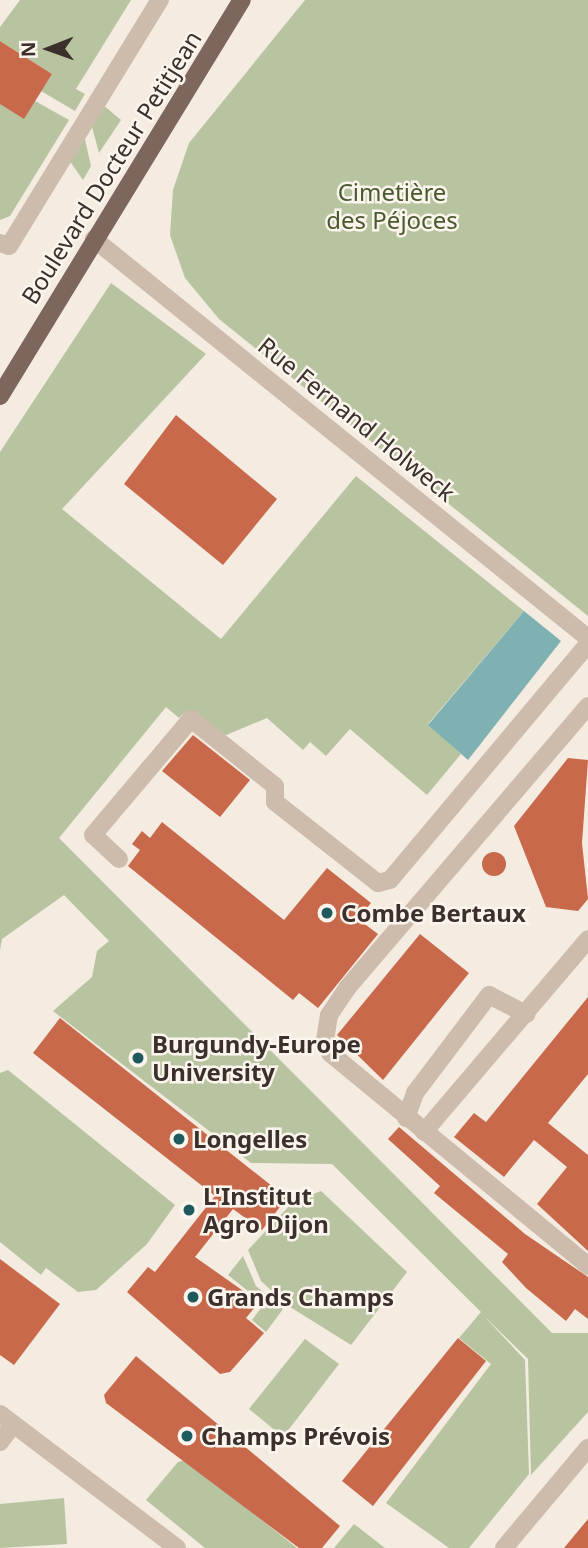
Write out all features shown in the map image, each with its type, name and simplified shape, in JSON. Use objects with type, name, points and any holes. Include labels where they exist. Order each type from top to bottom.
[{"type":"main road","name":"Boulevard Docteur Petitjean","points":[[0,396],[242,0]]},
{"type":"street","points":[[3,250],[160,0]]},
{"type":"street","name":"Rue Fernand Holweck","points":[[94,239],[588,638]]},
{"type":"street","points":[[119,859],[93,835],[191,719],[275,786],[275,802],[378,883],[390,880],[588,644]]},
{"type":"street","points":[[588,706],[330,1015],[330,1053],[588,1266]]},
{"type":"street","points":[[424,1132],[588,939]]},
{"type":"street","points":[[406,1118],[415,1093],[489,995],[527,1014]]},
{"type":"street","points":[[0,1442],[7,1419],[177,1548]]},
{"type":"street","points":[[504,1548],[588,1448]]},
{"type":"green space","points":[[20,0],[131,0],[76,89],[85,94],[75,111],[41,91],[52,74],[0,41],[0,27]]},
{"type":"green space","name":"Cimetière des Péjoces","points":[[305,0],[588,0],[588,616],[219,319],[185,278],[170,235],[173,190],[189,143]]},
{"type":"green space","points":[[35,101],[69,120],[10,216],[0,220],[0,104]]},
{"type":"green space","points":[[102,104],[121,120],[99,153],[91,123]]},
{"type":"green space","points":[[84,135],[91,166],[83,180],[69,160]]},
{"type":"green space","points":[[111,283],[206,354],[62,509],[221,639],[356,476],[524,611],[428,724],[461,754],[427,795],[350,729],[326,756],[310,742],[303,750],[267,718],[219,738],[185,712],[179,718],[166,707],[59,838],[552,1333],[588,1333],[588,1412],[531,1475],[528,1359],[483,1315],[525,1360],[529,1474],[469,1548],[449,1548],[386,1503],[491,1364],[459,1338],[481,1312],[332,1164],[251,1163],[53,1011],[92,977],[97,951],[109,941],[64,895],[2,939],[0,950],[0,452]]},
{"type":"green space","points":[[8,1070],[175,1205],[147,1244],[96,1290],[78,1292],[46,1268],[41,1275],[0,1242],[0,1073]]},
{"type":"green space","points":[[321,1191],[407,1272],[351,1345],[287,1305],[261,1281],[248,1250],[293,1202]]},
{"type":"green space","points":[[243,1256],[256,1286],[283,1309],[266,1332],[252,1320],[264,1304],[228,1275]]},
{"type":"green space","points":[[305,1339],[339,1364],[283,1437],[249,1409]]},
{"type":"green space","points":[[186,1460],[297,1548],[205,1548],[146,1500],[178,1462]]},
{"type":"green space","points":[[64,1498],[67,1544],[0,1548],[0,1504]]},
{"type":"green space","points":[[354,1524],[385,1548],[334,1548]]},
{"type":"water","points":[[524,611],[561,641],[468,760],[428,725]]},
{"type":"building","points":[[0,41],[52,74],[24,119],[0,104]]},
{"type":"building","points":[[176,415],[277,499],[223,565],[124,484]]},
{"type":"building","points":[[193,735],[250,780],[220,817],[162,771]]},
{"type":"building","points":[[568,758],[588,760],[582,843],[588,899],[578,911],[546,907],[514,826]]},
{"type":"building","name":"Combe Bertaux","points":[[162,822],[284,920],[327,868],[371,903],[358,919],[378,934],[318,1008],[299,993],[293,1000],[128,866],[140,850],[132,844],[142,831],[150,838]]},
{"type":"building","points":[[494,852],[505,859],[506,864],[499,875],[494,876],[483,869],[482,864],[489,853]]},
{"type":"building","points":[[420,934],[469,973],[383,1080],[337,1035]]},
{"type":"building","points":[[588,997],[588,1074],[548,1123],[588,1155],[588,1251],[537,1204],[567,1167],[534,1140],[504,1177],[454,1137],[474,1113],[486,1122]]},
{"type":"building","points":[[60,1018],[287,1198],[262,1230],[233,1209],[195,1257],[259,1302],[246,1318],[264,1333],[230,1372],[220,1374],[127,1292],[148,1267],[155,1272],[215,1196],[33,1053]]},
{"type":"building","points":[[399,1127],[525,1234],[588,1277],[588,1319],[575,1309],[566,1321],[526,1288],[502,1262],[508,1254],[434,1193],[440,1186],[388,1139]]},
{"type":"building","points":[[0,1259],[60,1304],[14,1365],[0,1355]]},
{"type":"building","points":[[458,1338],[486,1361],[373,1506],[342,1481]]},
{"type":"building","name":"Champs Prévois","points":[[136,1356],[340,1526],[322,1548],[299,1548],[106,1403],[104,1395]]},
{"type":"building","points":[[588,1519],[588,1548],[564,1548]]},
{"type":"place","name":"Combe Bertaux","points":[[327,913]]},
{"type":"place","name":"Burgundy-Europe University","points":[[138,1058]]},
{"type":"place","name":"Longelles","points":[[179,1139]]},
{"type":"place","name":"L'Institut Agro Dijon","points":[[189,1210]]},
{"type":"place","name":"Grands Champs","points":[[193,1297]]},
{"type":"place","name":"Champs Prévois","points":[[187,1436]]}]
